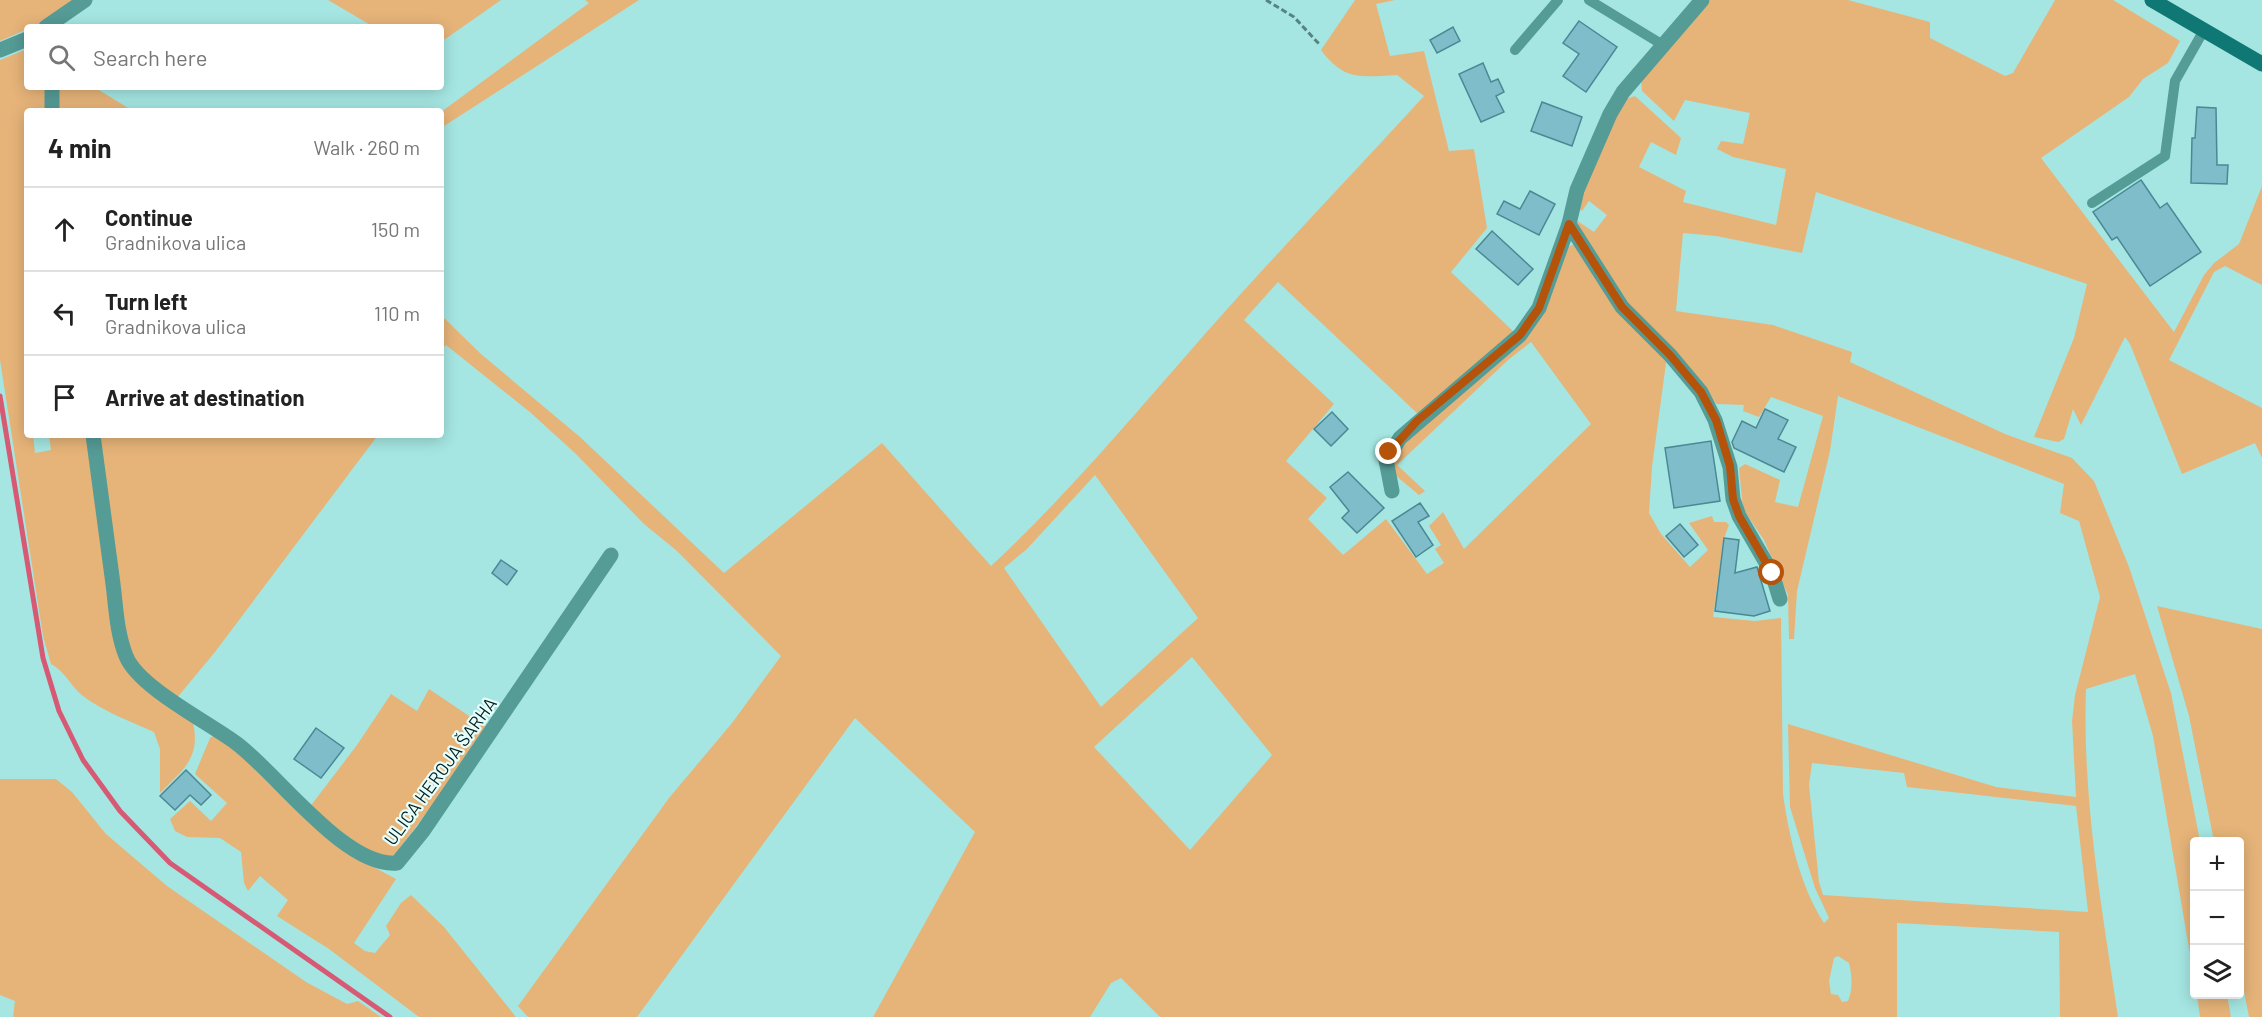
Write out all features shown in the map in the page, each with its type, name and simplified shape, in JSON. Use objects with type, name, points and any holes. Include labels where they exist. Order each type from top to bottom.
[{"type":"street","points":[[50,24],[85,0]]},
{"type":"street","points":[[1392,490],[1387,472],[1389,452],[1417,421],[1520,335],[1539,308],[1569,224],[1577,190],[1610,114],[1623,92],[1702,0]]},
{"type":"street","points":[[2152,0],[2262,64]]},
{"type":"street","points":[[0,50],[24,40]]},
{"type":"street","points":[[52,90],[52,108]]},
{"type":"street","points":[[1569,224],[1622,307],[1670,355],[1701,392],[1716,420],[1730,466],[1733,499],[1739,516],[1772,573],[1780,599]]},
{"type":"street","name":"ULICA HEROJA ŠARHA","points":[[93,438],[118,627],[126,658],[155,689],[238,744],[275,778],[301,808],[349,844],[374,860],[387,864],[397,863],[423,831],[611,555]]},
{"type":"lane","points":[[1515,50],[1558,0]]},
{"type":"lane","points":[[1589,0],[1604,3],[1664,45]]},
{"type":"lane","points":[[2092,203],[2165,156],[2175,81],[2204,30]]},
{"type":"path","points":[[1266,0],[1294,17],[1320,45]]},
{"type":"shaded area","points":[[0,0],[72,0],[39,24],[24,24],[24,31],[0,41]]},
{"type":"shaded area","points":[[328,0],[501,0],[444,40],[444,24],[369,24]]},
{"type":"shaded area","points":[[585,0],[639,0],[444,126],[444,110],[589,3]]},
{"type":"shaded area","points":[[1355,0],[1395,0],[1376,4],[1390,56],[1424,51],[1449,151],[1474,149],[1487,228],[1451,272],[1516,334],[1419,415],[1278,282],[1244,320],[1334,404],[1286,461],[1327,498],[1308,519],[1343,555],[1386,519],[1427,574],[1444,563],[1435,549],[1441,545],[1429,526],[1443,512],[1464,549],[1591,424],[1531,342],[1508,360],[1397,465],[1425,491],[1419,495],[1395,475],[1393,457],[1398,447],[1524,338],[1566,248],[1574,244],[1667,356],[1652,467],[1649,513],[1661,534],[1690,567],[1708,550],[1689,523],[1712,516],[1714,522],[1726,522],[1729,525],[1723,541],[1713,617],[1755,621],[1781,618],[1783,794],[1802,877],[1824,923],[1829,918],[1815,888],[1790,807],[1788,724],[1996,787],[2076,797],[2072,721],[2075,695],[2100,597],[2079,521],[2060,513],[2064,484],[1838,396],[1830,451],[1797,591],[1794,639],[1789,639],[1788,595],[1764,540],[1743,509],[1739,468],[1745,464],[1780,480],[1775,502],[1798,507],[1823,416],[1771,397],[1759,417],[1743,411],[1744,405],[1716,404],[1688,369],[1634,315],[1601,270],[1576,220],[1594,232],[1607,215],[1589,201],[1582,211],[1579,209],[1582,189],[1623,100],[1635,96],[1681,138],[1676,155],[1651,142],[1639,167],[1686,191],[1683,202],[1776,225],[1786,169],[1733,157],[1717,149],[1721,141],[1743,144],[1750,113],[1685,100],[1674,121],[1642,91],[1641,79],[1710,0],[1848,0],[1930,22],[1930,38],[2005,76],[2013,73],[2055,0],[2113,0],[2180,41],[2168,63],[2143,79],[2129,97],[2041,158],[2174,332],[2204,275],[2214,263],[2239,244],[2262,186],[2262,285],[2225,266],[2214,272],[2169,360],[2262,408],[2262,458],[2255,443],[2182,474],[2130,344],[2125,337],[2081,425],[2073,409],[2064,439],[2058,442],[2034,437],[2074,338],[2087,284],[1816,192],[1802,253],[1716,236],[1683,233],[1676,311],[1773,325],[1852,352],[1850,362],[2005,434],[2072,458],[2094,481],[2129,567],[2171,693],[2199,837],[2190,837],[2190,954],[2153,736],[2135,674],[2086,689],[2087,771],[2094,853],[2118,1017],[2060,1017],[2059,932],[1897,923],[1897,1017],[1160,1017],[1121,978],[1111,983],[1090,1017],[873,1017],[975,832],[855,718],[637,1017],[528,1017],[518,1006],[669,798],[732,723],[781,656],[677,551],[644,524],[576,454],[531,413],[446,345],[444,347],[444,318],[481,354],[580,437],[724,573],[882,443],[991,566],[1084,472],[1229,307],[1424,96],[1397,75],[1354,75],[1338,67],[1321,50]],"holes":[[[1095,475],[1198,618],[1101,707],[1004,568],[1027,549]],[[1192,657],[1272,755],[1190,850],[1094,747]],[[1812,763],[1904,773],[1907,787],[2076,806],[2088,912],[1823,895],[1819,882],[1809,785]],[[1838,956],[1849,963],[1851,992],[1848,1001],[1842,1002],[1838,995],[1831,994],[1829,981],[1834,958]]]},
{"type":"shaded area","points":[[24,50],[24,90],[47,90],[47,108],[24,108],[24,438],[33,438],[35,453],[51,450],[49,438],[89,438],[121,658],[192,718],[195,731],[195,743],[189,761],[160,793],[160,749],[154,732],[108,712],[83,696],[51,664],[43,636],[0,360],[0,60]]},
{"type":"shaded area","points":[[58,90],[99,90],[128,108],[58,108]]},
{"type":"shaded area","points":[[98,438],[376,438],[215,652],[176,699],[139,667],[129,650]]},
{"type":"shaded area","points":[[2157,606],[2262,629],[2262,1017],[2249,1017],[2244,991],[2244,837],[2213,837],[2189,716]]},
{"type":"shaded area","points":[[429,689],[490,730],[392,858],[371,853],[309,808],[357,745],[391,694],[417,711]]},
{"type":"shaded area","points":[[216,734],[368,864],[396,879],[354,943],[365,951],[375,953],[390,935],[386,926],[401,903],[411,895],[444,927],[516,1017],[419,1017],[329,949],[277,916],[288,900],[260,876],[248,891],[244,883],[241,852],[220,838],[187,837],[175,831],[170,819],[190,801],[211,821],[227,803],[195,774],[210,738]]},
{"type":"shaded area","points":[[0,779],[56,779],[72,792],[106,834],[167,886],[306,982],[347,1004],[358,1001],[381,1017],[13,1017],[15,1001],[0,995]]},
{"type":"shaded area","points":[[2198,999],[2228,999],[2231,1017],[2200,1017]]},
{"type":"building","points":[[1579,21],[1617,47],[1586,92],[1563,76],[1579,54],[1563,43]]},
{"type":"building","points":[[1453,27],[1460,41],[1437,53],[1430,40]]},
{"type":"building","points":[[1483,63],[1491,82],[1498,79],[1504,92],[1496,96],[1504,112],[1481,122],[1459,74]]},
{"type":"building","points":[[1542,102],[1582,117],[1572,146],[1531,131]]},
{"type":"building","points":[[2197,107],[2216,108],[2217,165],[2228,165],[2227,184],[2191,183],[2192,138],[2195,138]]},
{"type":"building","points":[[2141,180],[2160,208],[2167,203],[2201,252],[2150,286],[2117,237],[2112,240],[2093,212]]},
{"type":"building","points":[[1530,191],[1555,204],[1539,235],[1497,214],[1504,201],[1520,209]]},
{"type":"building","points":[[1492,231],[1533,269],[1518,285],[1476,249]]},
{"type":"building","points":[[1765,409],[1788,420],[1778,439],[1796,447],[1784,472],[1734,448],[1732,442],[1742,421],[1756,428]]},
{"type":"building","points":[[1332,412],[1348,429],[1331,446],[1314,429]]},
{"type":"building","points":[[1711,441],[1720,501],[1674,508],[1665,448]]},
{"type":"building","points":[[1348,472],[1384,508],[1357,533],[1342,518],[1349,511],[1330,487]]},
{"type":"building","points":[[1420,503],[1429,516],[1418,522],[1433,545],[1416,557],[1392,521]]},
{"type":"building","points":[[1680,524],[1698,545],[1684,557],[1666,536]]},
{"type":"building","points":[[1724,538],[1739,540],[1735,573],[1757,567],[1770,611],[1754,616],[1715,611]]},
{"type":"building","points":[[501,560],[517,571],[507,585],[492,573]]},
{"type":"building","points":[[316,728],[344,748],[321,778],[294,759]]},
{"type":"building","points":[[186,770],[211,795],[201,805],[190,795],[175,810],[160,796]]},
{"type":"waterway","points":[[0,396],[43,658],[59,711],[83,760],[120,811],[170,863],[390,1017]]},
{"type":"route","points":[[1389,452],[1417,421],[1520,335],[1539,308],[1557,263],[1569,224],[1599,275],[1622,307],[1670,355],[1701,392],[1716,420],[1730,466],[1733,499],[1739,516],[1772,573]]}]
